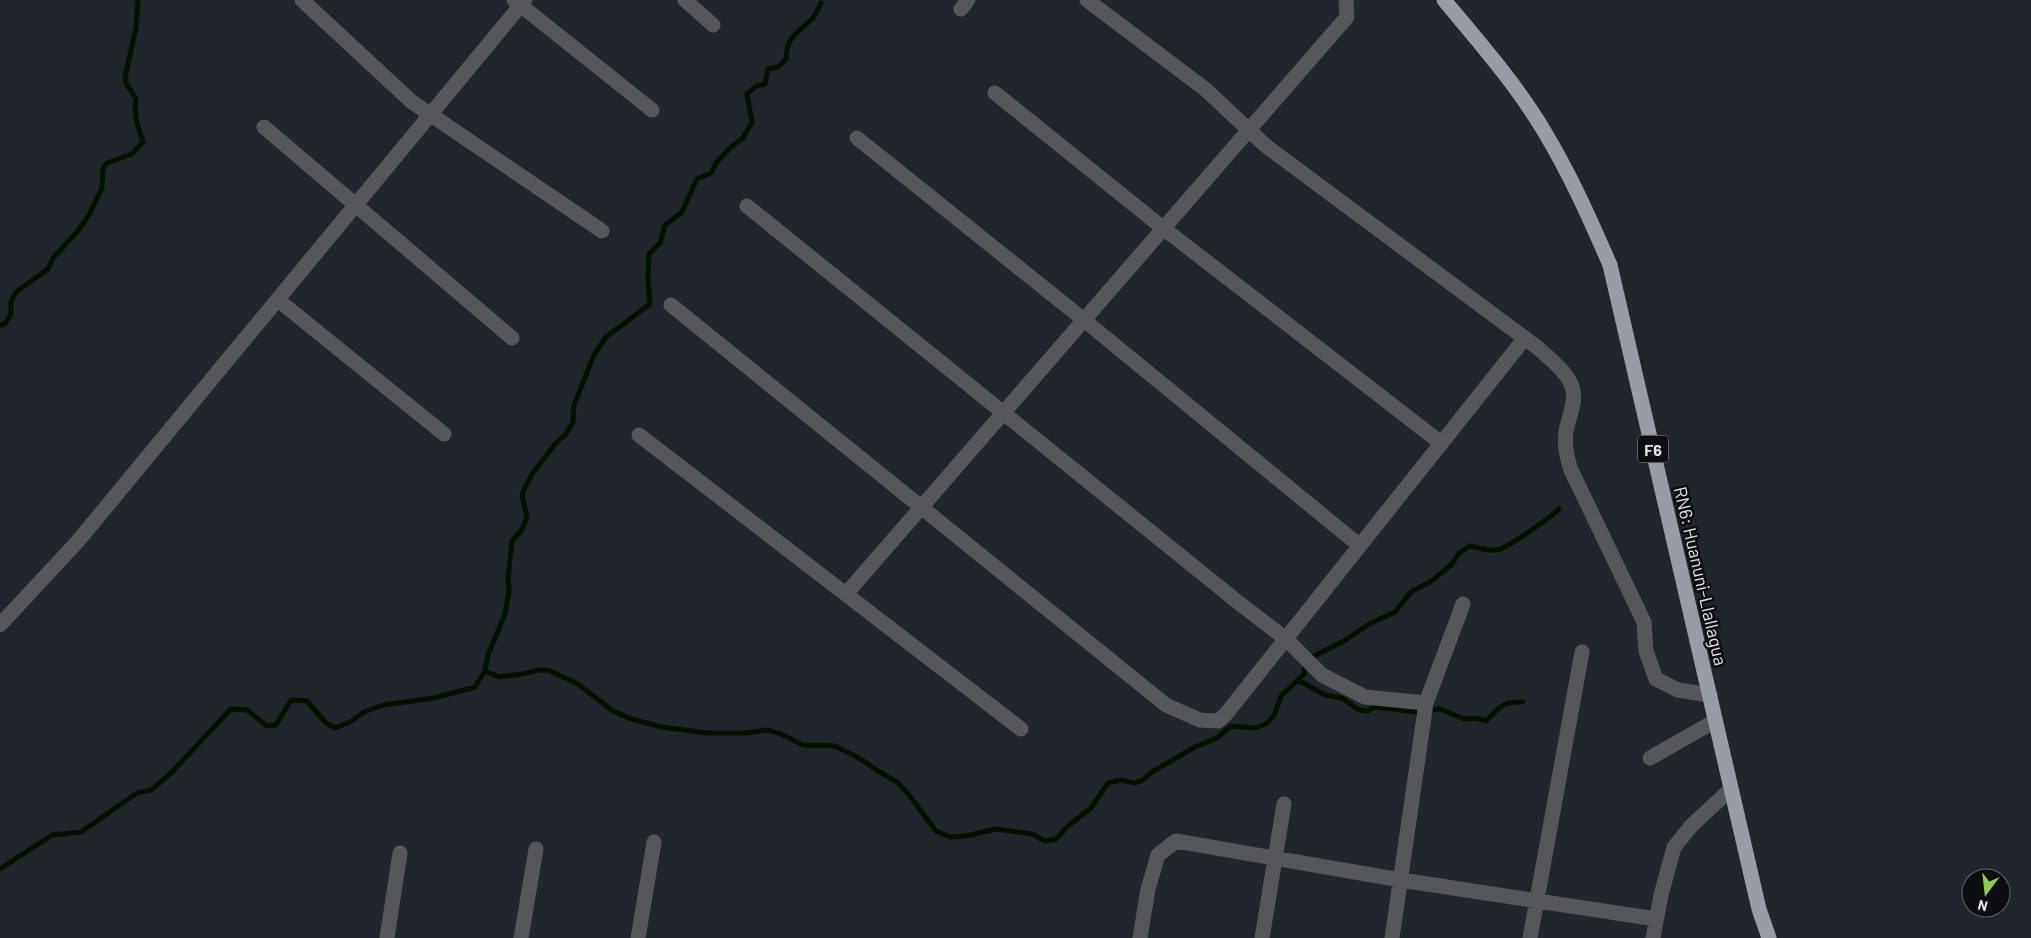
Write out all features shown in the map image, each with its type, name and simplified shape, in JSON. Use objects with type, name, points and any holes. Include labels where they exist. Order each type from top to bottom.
[{"type":"highway","name":"RN6: Huanuni-Llallagua","points":[[1444,0],[1498,64],[1544,130],[1582,199],[1610,265],[1759,909],[1769,938]]},
{"type":"street","points":[[302,0],[412,102],[602,231]]},
{"type":"street","points":[[685,0],[713,25]]},
{"type":"street","points":[[1087,0],[1205,89],[1266,146],[1524,338],[1560,368],[1573,389],[1573,408],[1566,432],[1565,453],[1571,470],[1644,622],[1646,651],[1656,679],[1678,690],[1710,696]]},
{"type":"street","points":[[846,594],[1347,17],[1346,0]]},
{"type":"street","points":[[0,625],[78,541],[356,205],[519,2],[652,110]]},
{"type":"street","points":[[995,93],[1163,228],[1441,443]]},
{"type":"street","points":[[264,127],[512,338]]},
{"type":"street","points":[[857,138],[1084,320],[1360,546]]},
{"type":"street","points":[[747,206],[1239,603],[1286,638],[1322,675],[1365,697],[1426,703]]},
{"type":"street","points":[[278,300],[444,434]]},
{"type":"street","points":[[671,305],[1166,705],[1200,720],[1218,721],[1226,714],[1524,338]]},
{"type":"street","points":[[639,435],[1021,729]]},
{"type":"street","points":[[1392,938],[1426,703],[1463,604]]},
{"type":"street","points":[[1530,938],[1582,652]]},
{"type":"street","points":[[1650,758],[1716,721]]},
{"type":"street","points":[[1653,938],[1674,847],[1692,826],[1731,789]]},
{"type":"street","points":[[1262,938],[1284,804]]},
{"type":"street","points":[[1140,938],[1148,889],[1158,855],[1176,841],[1401,880],[1656,919]]},
{"type":"street","points":[[638,938],[654,842]]},
{"type":"street","points":[[521,938],[536,850]]},
{"type":"street","points":[[387,938],[400,853]]},
{"type":"waterway","points":[[0,325],[5,324],[11,314],[11,302],[16,292],[48,269],[53,258],[77,232],[89,215],[102,188],[103,168],[107,163],[132,154],[143,142],[136,115],[136,99],[125,78],[136,27],[138,0]]},
{"type":"waterway","points":[[0,869],[52,835],[81,832],[137,793],[151,790],[171,773],[231,709],[247,710],[267,726],[276,725],[291,700],[307,701],[326,723],[335,728],[350,722],[364,712],[383,705],[434,698],[475,687],[485,671],[488,655],[505,614],[509,591],[508,578],[512,541],[521,531],[527,518],[522,494],[532,474],[556,443],[566,434],[573,422],[574,405],[594,355],[606,337],[650,304],[649,254],[660,243],[665,225],[682,212],[697,179],[711,173],[716,163],[743,138],[752,122],[747,94],[756,86],[765,84],[768,69],[778,67],[786,59],[786,52],[790,41],[812,18],[821,3]]},
{"type":"waterway","points":[[485,671],[499,677],[548,670],[578,684],[613,711],[631,719],[662,727],[707,733],[745,733],[768,730],[803,745],[835,746],[859,758],[897,782],[936,831],[950,837],[966,836],[996,829],[1032,834],[1045,841],[1056,839],[1068,826],[1091,808],[1108,783],[1121,780],[1135,783],[1143,780],[1152,772],[1195,747],[1217,738],[1231,726],[1255,728],[1266,724],[1274,716],[1281,696],[1304,674],[1305,666],[1312,657],[1344,641],[1369,624],[1395,612],[1411,592],[1433,580],[1452,564],[1459,553],[1470,546],[1490,550],[1502,548],[1529,532],[1559,509]]},
{"type":"waterway","points":[[1298,680],[1325,695],[1342,698],[1359,710],[1368,711],[1374,707],[1416,712],[1440,709],[1464,719],[1476,718],[1486,721],[1502,706],[1523,702]]}]
